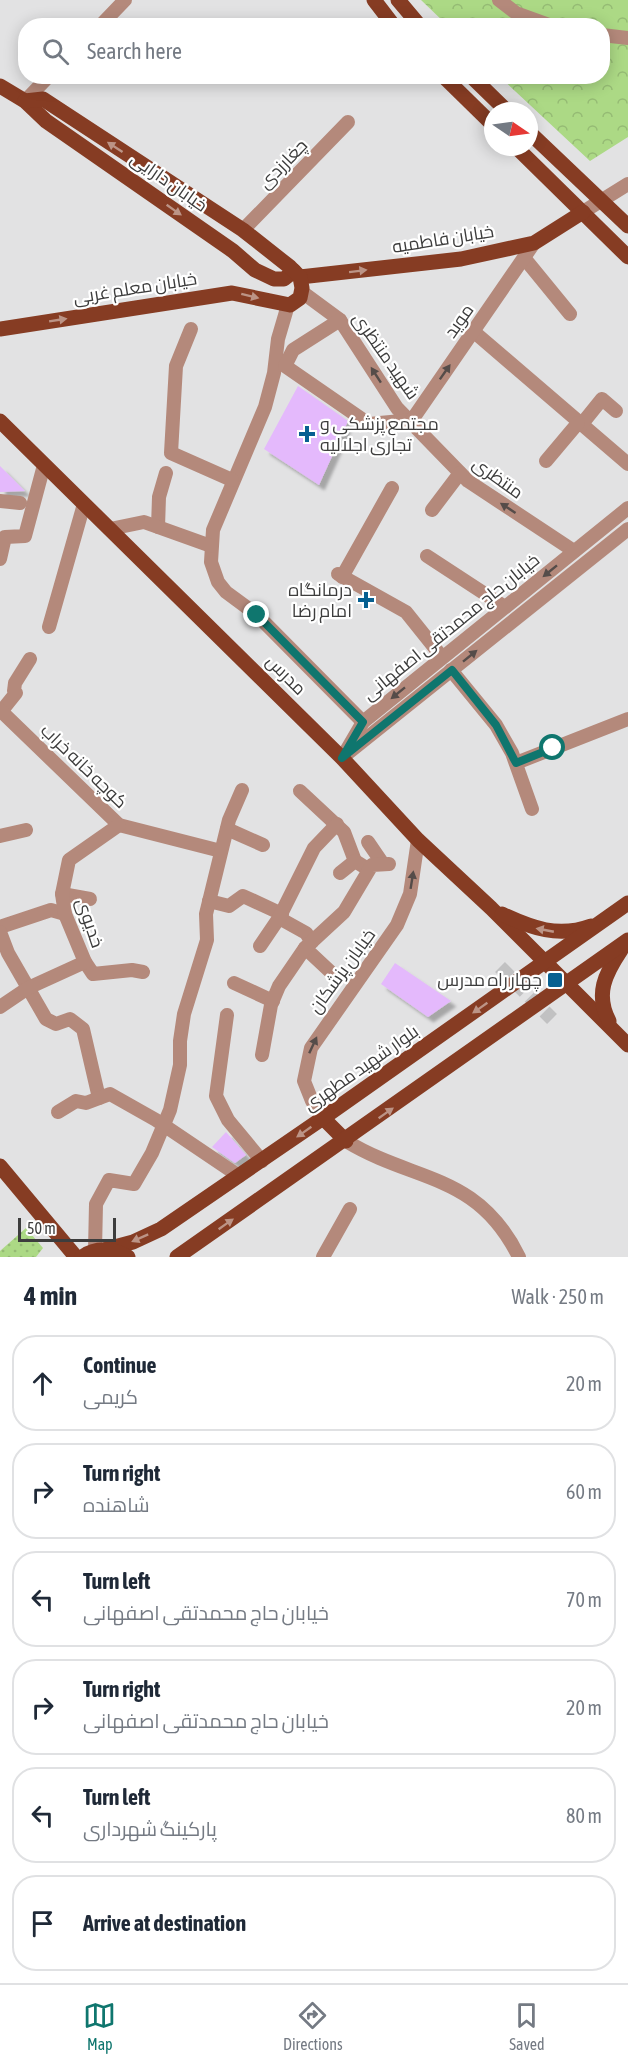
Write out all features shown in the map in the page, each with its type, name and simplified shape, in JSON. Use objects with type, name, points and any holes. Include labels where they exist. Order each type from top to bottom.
[{"type":"main road","points":[[398,0],[413,18]]},
{"type":"main road","points":[[382,3],[390,18]]},
{"type":"main road","points":[[451,84],[484,116]]},
{"type":"main road","points":[[479,84],[498,102]]},
{"type":"main road","name":"خیابان دارایی","points":[[0,86],[25,101],[46,121],[242,258],[255,270],[274,279],[298,280]]},
{"type":"main road","name":"خیابان دارایی","points":[[25,101],[43,99],[243,230],[298,280]]},
{"type":"main road","points":[[538,141],[628,226]]},
{"type":"main road","points":[[525,156],[583,217],[628,256]]},
{"type":"main road","name":"خیابان فاطمیه","points":[[298,280],[461,259],[534,243],[583,217]]},
{"type":"main road","points":[[242,258],[254,254],[258,247],[256,241]]},
{"type":"main road","points":[[281,304],[295,303],[298,280]]},
{"type":"main road","name":"خیابان معلم غربی","points":[[0,329],[232,293],[281,304]]},
{"type":"main road","name":"مدرس","points":[[0,422],[342,758],[418,840],[491,908],[628,1045]]},
{"type":"main road","name":"بلوار شهید مطهری","points":[[95,1252],[133,1242],[161,1229],[262,1161],[628,903]]},
{"type":"main road","points":[[491,908],[542,931],[582,929],[602,922]]},
{"type":"main road","points":[[177,1257],[346,1141],[627,940]]},
{"type":"main road","points":[[613,1029],[601,1006],[601,989],[609,969],[627,940]]},
{"type":"main road","points":[[323,1118],[346,1141]]},
{"type":"main road","points":[[2,1173],[76,1257]]},
{"type":"main road","points":[[95,1252],[128,1257]]},
{"type":"street","points":[[108,18],[125,0]]},
{"type":"street","points":[[499,0],[516,13],[530,18]]},
{"type":"street","points":[[610,36],[628,38]]},
{"type":"street","points":[[25,101],[41,84]]},
{"type":"street","name":"چغارزدی","points":[[243,230],[348,122]]},
{"type":"street","points":[[583,217],[600,200],[628,184]]},
{"type":"street","name":"موید","points":[[412,420],[534,243]]},
{"type":"street","points":[[525,259],[570,315]]},
{"type":"street","name":"شهید منتظری","points":[[298,280],[339,320],[397,408],[412,420]]},
{"type":"street","points":[[281,304],[274,373],[265,407],[232,480],[213,530],[211,546],[214,573],[226,592],[257,615],[363,722]]},
{"type":"street","points":[[339,320],[293,350],[285,366],[369,424],[412,420]]},
{"type":"street","points":[[191,329],[176,366],[171,453],[232,480]]},
{"type":"street","points":[[473,332],[628,465]]},
{"type":"street","points":[[546,461],[602,399],[616,411]]},
{"type":"street","name":"منتظری","points":[[412,420],[468,481],[574,551]]},
{"type":"street","points":[[0,559],[5,537],[25,536],[44,465]]},
{"type":"street","points":[[158,527],[159,497],[166,473]]},
{"type":"street","points":[[432,510],[460,473]]},
{"type":"street","points":[[393,488],[340,575],[406,612],[442,657]]},
{"type":"street","points":[[0,501],[20,503]]},
{"type":"street","points":[[49,627],[84,504]]},
{"type":"street","name":"خیابان حاج محمدتقی اصفهانی","points":[[342,758],[363,722],[628,508]]},
{"type":"street","points":[[110,529],[144,522],[211,546]]},
{"type":"street","name":"خیابان حاج محمدتقی اصفهانی","points":[[342,758],[628,529]]},
{"type":"street","points":[[427,556],[505,607]]},
{"type":"street","points":[[0,710],[16,693],[15,683],[30,659]]},
{"type":"street","points":[[452,670],[496,725],[516,763],[532,809]]},
{"type":"street","name":"کوچه خانه خراب","points":[[0,710],[119,825],[221,851]]},
{"type":"street","points":[[516,763],[628,718]]},
{"type":"street","points":[[95,1252],[96,1204],[109,1180],[134,1184],[165,1127],[180,1065],[180,1041],[184,1014],[207,940],[210,901],[226,829],[242,790]]},
{"type":"street","points":[[300,791],[344,832],[355,861],[364,866],[381,864]]},
{"type":"street","points":[[260,945],[280,916],[314,848],[337,824]]},
{"type":"street","name":"خدیوی","points":[[0,1007],[28,988],[85,962],[65,914],[62,894],[69,860],[119,825]]},
{"type":"street","points":[[226,829],[263,845]]},
{"type":"street","points":[[0,836],[26,830]]},
{"type":"street","name":"خیابان پزشکان","points":[[323,1118],[312,1101],[304,1081],[311,1048],[397,925],[410,894],[418,840]]},
{"type":"street","points":[[368,842],[381,864]]},
{"type":"street","points":[[340,873],[355,861]]},
{"type":"street","points":[[262,1055],[273,1001],[279,986],[309,945],[344,912],[381,864]]},
{"type":"street","points":[[62,894],[90,899]]},
{"type":"street","points":[[210,901],[229,906],[243,896],[280,916],[306,933],[309,945],[336,977]]},
{"type":"street","points":[[0,927],[51,910],[65,914]]},
{"type":"street","points":[[0,932],[46,1019],[56,1024],[70,1019],[83,1029],[99,1098]]},
{"type":"street","points":[[85,962],[93,974],[132,969],[143,972]]},
{"type":"street","points":[[234,983],[273,1001]]},
{"type":"street","points":[[227,1015],[216,1096],[228,1120],[262,1161]]},
{"type":"street","points":[[58,1112],[76,1101],[86,1103],[110,1094],[239,1176]]},
{"type":"street","points":[[346,1141],[369,1155],[450,1184],[477,1201],[519,1257]]},
{"type":"street","points":[[323,1257],[350,1209]]},
{"type":"green space","points":[[421,0],[628,0],[628,137],[590,161],[538,112],[538,102],[527,102],[508,84],[610,84],[610,18],[440,18]]},
{"type":"green space","points":[[26,1228],[43,1248],[36,1257],[0,1257],[0,1251]]},
{"type":"building","name":"مجتمع پزشکی و تجاری اجلالیه","points":[[298,386],[348,421],[319,485],[264,449]]},
{"type":"building","points":[[0,466],[25,491],[0,492]]},
{"type":"building","points":[[395,963],[451,1001],[428,1017],[381,984]]},
{"type":"building","points":[[226,1132],[246,1155],[235,1163],[212,1147]]},
{"type":"tunnel","points":[[500,967],[552,1019]]},
{"type":"place","name":"مجتمع پزشکی و تجاری اجلالیه","points":[[307,434]]},
{"type":"place","name":"درمانگاه امام رضا","points":[[366,600]]},
{"type":"place","name":"چهار راه مدرس","points":[[555,980]]},
{"type":"route","points":[[257,615],[363,722],[342,758],[452,670],[496,725],[516,763],[553,748]]}]
